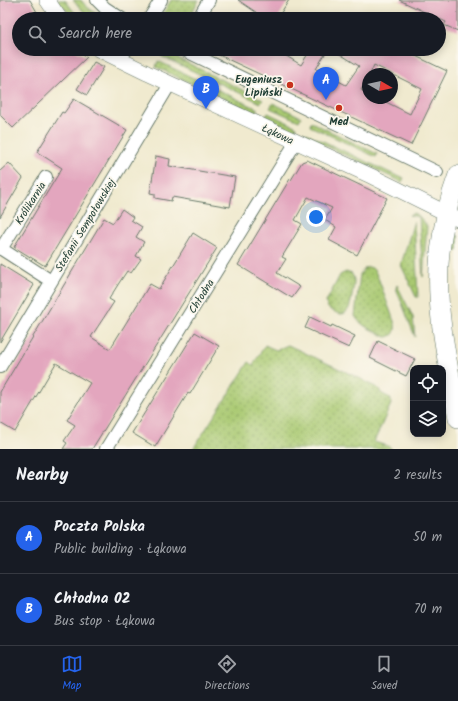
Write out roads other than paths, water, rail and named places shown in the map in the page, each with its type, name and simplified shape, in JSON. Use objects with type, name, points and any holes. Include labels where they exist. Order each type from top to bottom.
[{"type":"main road","points":[[458,175],[452,216],[440,252],[439,286],[445,345],[458,418]]},
{"type":"street","points":[[47,0],[55,12]]},
{"type":"street","points":[[96,0],[111,12]]},
{"type":"street","points":[[153,12],[161,0]]},
{"type":"street","points":[[202,12],[209,0]]},
{"type":"street","name":"Łąkowa","points":[[126,56],[170,84],[452,216]]},
{"type":"street","points":[[197,56],[437,172]]},
{"type":"street","name":"Stefanii Sempołowskiej","points":[[0,367],[170,84]]},
{"type":"street","name":"Chłodna","points":[[106,449],[296,142]]},
{"type":"street","name":"Królikarnia","points":[[46,177],[0,249],[51,281]]},
{"type":"place","name":"Eugeniusz Lipiński","points":[[290,85]]},
{"type":"place","name":"Poczta Polska","points":[[326,100]]},
{"type":"place","name":"Med","points":[[339,108]]},
{"type":"place","name":"Chłodna 02","points":[[206,109]]}]
